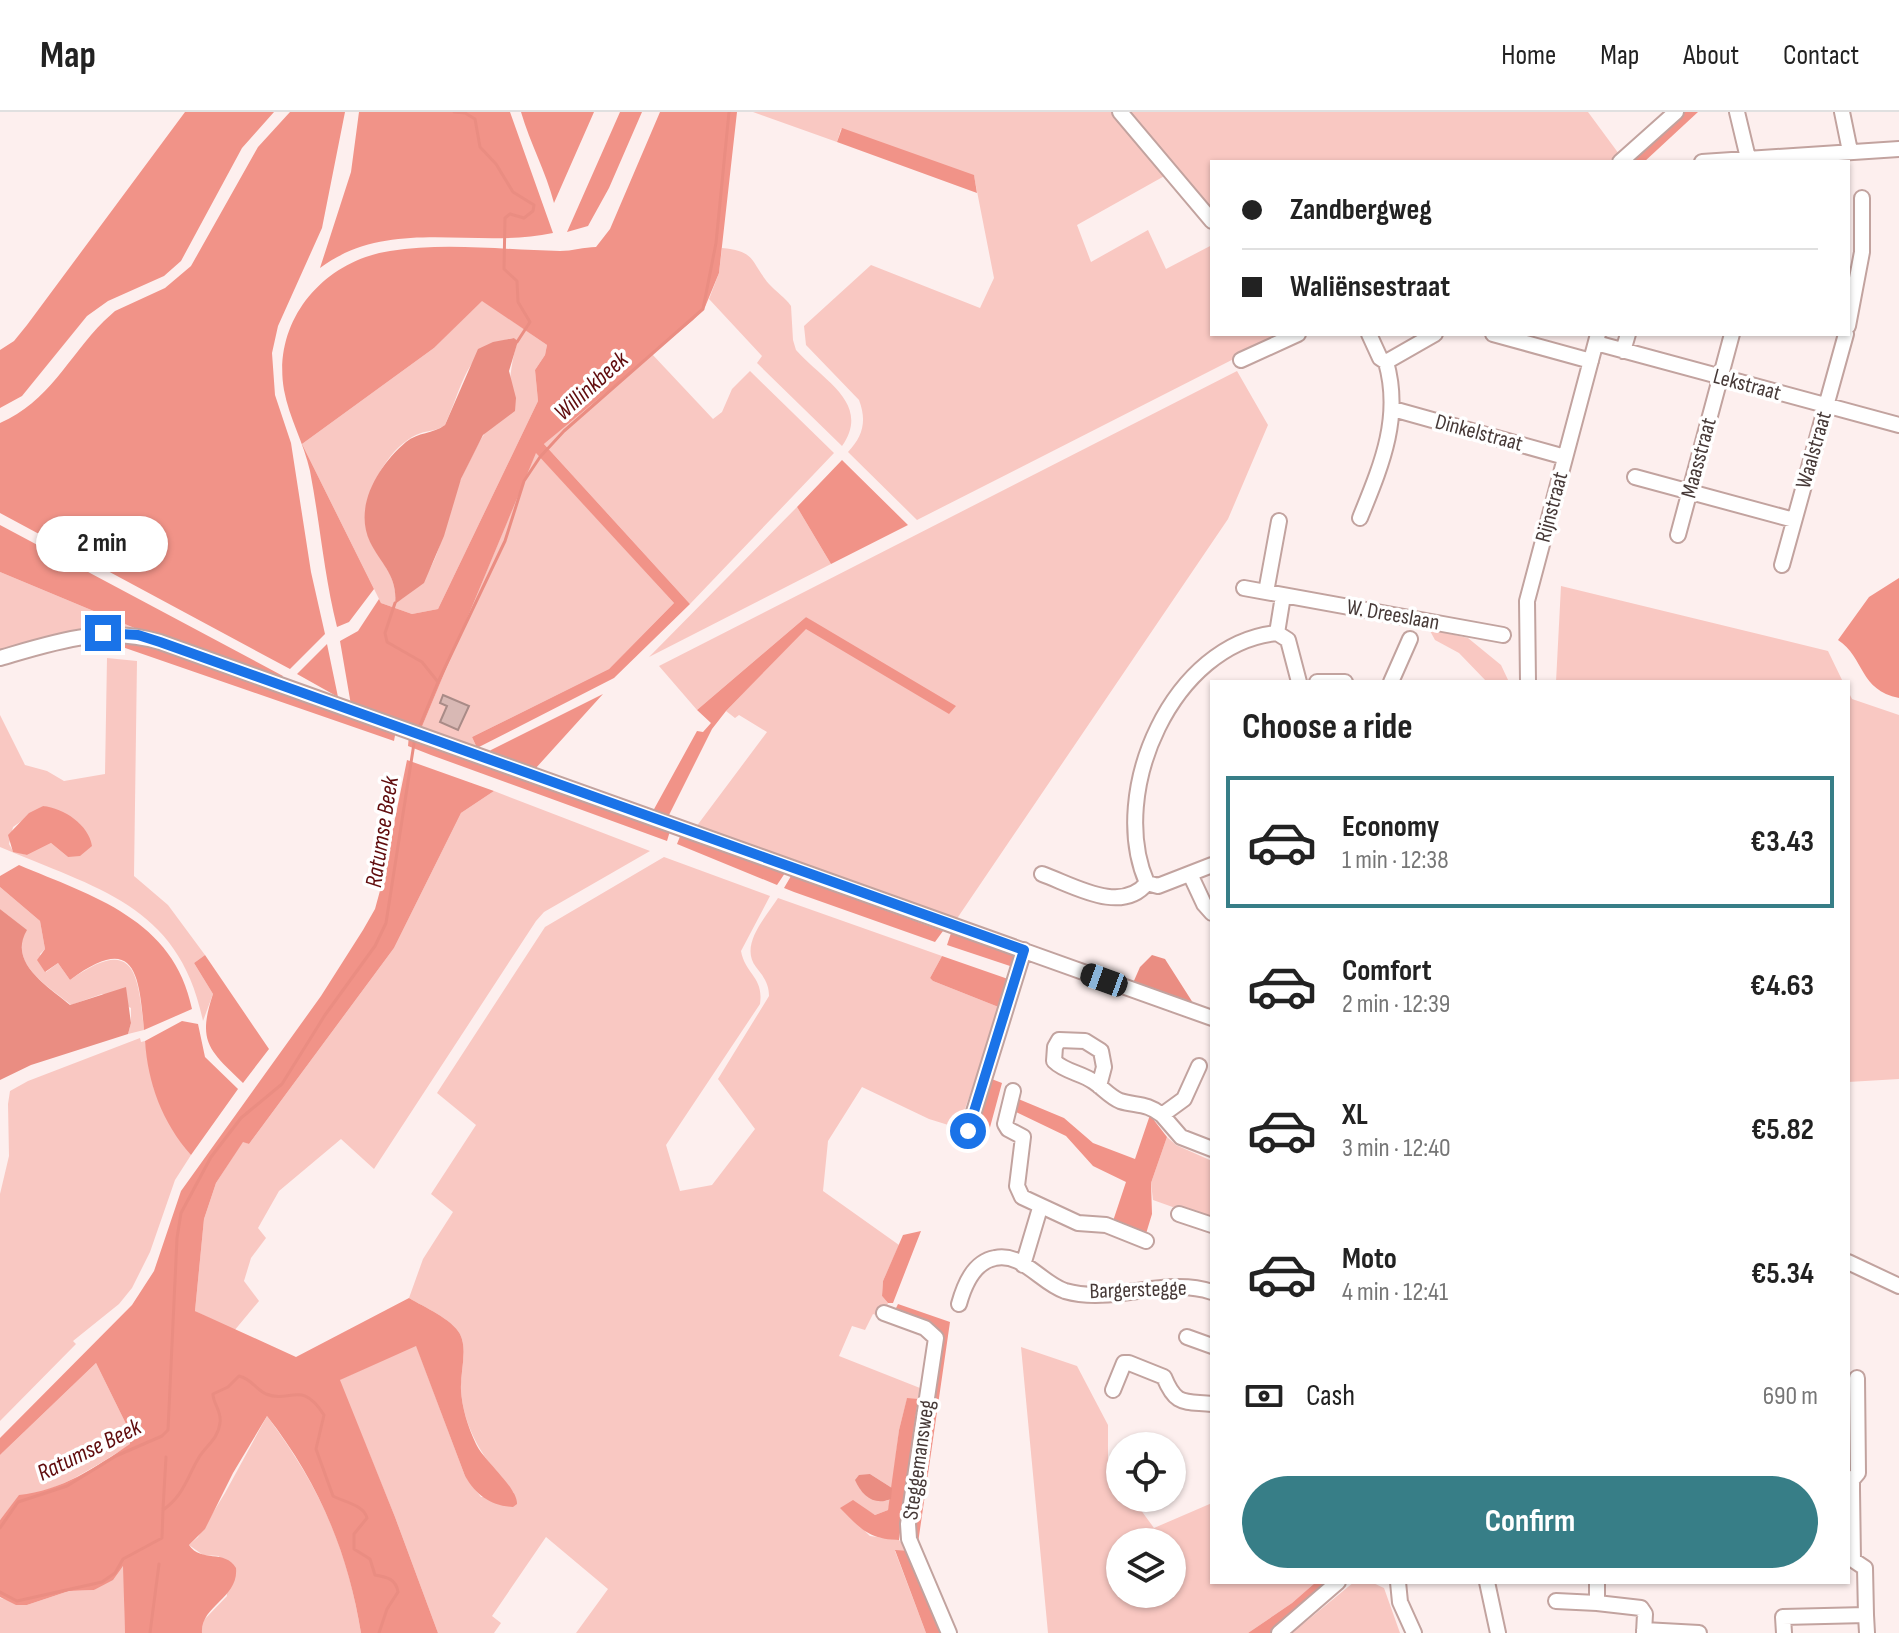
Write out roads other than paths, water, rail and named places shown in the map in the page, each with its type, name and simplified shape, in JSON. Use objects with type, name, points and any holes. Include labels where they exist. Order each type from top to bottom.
[{"type":"street","points":[[1120,112],[1210,219]]},
{"type":"street","points":[[1622,160],[1676,112]]},
{"type":"street","points":[[1737,112],[1748,158]]},
{"type":"street","points":[[1842,112],[1850,151]]},
{"type":"street","points":[[1725,160],[1899,149]]},
{"type":"street","points":[[1850,315],[1862,252],[1862,198]]},
{"type":"street","points":[[1241,360],[1294,336]]},
{"type":"street","points":[[1360,518],[1385,454],[1393,409],[1386,362],[1380,358],[1370,336]]},
{"type":"street","points":[[1386,362],[1432,336]]},
{"type":"street","points":[[1500,336],[1591,361]]},
{"type":"street","points":[[1623,351],[1627,336]]},
{"type":"street","name":"Maasstraat","points":[[1678,535],[1731,336]]},
{"type":"street","name":"Waalstraat","points":[[1782,565],[1845,336]]},
{"type":"street","name":"Rijnstraat","points":[[1528,680],[1527,601],[1597,338]]},
{"type":"street","name":"Lekstraat","points":[[1597,338],[1623,351],[1899,425]]},
{"type":"street","name":"Dinkelstraat","points":[[1393,409],[1565,457]]},
{"type":"street","points":[[1635,477],[1794,520]]},
{"type":"street","points":[[1266,592],[1279,521]]},
{"type":"street","name":"W. Dreeslaan","points":[[1244,588],[1503,635]]},
{"type":"street","points":[[1277,633],[1283,596]]},
{"type":"street","points":[[1147,883],[1136,836],[1135,804],[1141,767],[1160,722],[1200,671],[1226,652],[1267,634],[1277,633],[1288,640],[1298,680]]},
{"type":"street","points":[[0,658],[86,634],[138,635],[1210,1017]]},
{"type":"street","points":[[1392,680],[1410,639]]},
{"type":"street","points":[[1147,883],[1158,886],[1210,866]]},
{"type":"street","points":[[1042,874],[1101,896],[1119,899],[1138,895],[1147,883]]},
{"type":"street","points":[[1190,874],[1210,911]]},
{"type":"street","points":[[968,1131],[1024,950]]},
{"type":"street","points":[[1162,1115],[1184,1099],[1199,1066]]},
{"type":"street","points":[[1099,1086],[1118,1100],[1150,1105],[1181,1137],[1210,1148]]},
{"type":"street","points":[[1013,1091],[1005,1124],[1023,1137],[1017,1186],[1022,1197],[1078,1223],[1106,1225],[1146,1241]]},
{"type":"street","points":[[1023,1265],[1040,1208]]},
{"type":"street","points":[[1179,1214],[1210,1224]]},
{"type":"street","name":"Bargerstegge","points":[[959,1304],[964,1285],[978,1266],[992,1258],[1009,1257],[1066,1291],[1122,1295],[1159,1287],[1200,1288],[1210,1291]]},
{"type":"street","points":[[1850,1263],[1899,1286]]},
{"type":"street","name":"Steggemansweg","points":[[884,1313],[925,1328],[936,1338],[908,1524],[909,1539],[949,1633]]},
{"type":"street","points":[[1187,1337],[1210,1345]]},
{"type":"street","points":[[1113,1390],[1124,1363],[1129,1363],[1164,1377],[1172,1395],[1179,1401],[1210,1404]]},
{"type":"street","points":[[1857,1378],[1858,1473],[1852,1480],[1850,1490],[1853,1560],[1865,1568],[1867,1633]]},
{"type":"street","points":[[1279,1633],[1336,1584]]},
{"type":"street","points":[[1398,1584],[1400,1602],[1414,1633]]},
{"type":"street","points":[[1487,1584],[1498,1633]]},
{"type":"street","points":[[1597,1584],[1597,1603]]},
{"type":"street","points":[[1556,1601],[1641,1608],[1645,1614],[1644,1632],[1699,1633]]},
{"type":"street","points":[[1784,1633],[1783,1617],[1866,1615]]},
{"type":"waterway","name":"Ratumse Beek","points":[[454,112],[465,113],[475,119],[480,147],[496,164],[513,192],[534,205],[533,211],[524,218],[510,214],[505,218],[504,269],[517,281],[518,302],[530,322],[517,342]]},
{"type":"waterway","name":"Willinkbeek","points":[[438,682],[505,541],[524,481],[540,457],[564,431],[703,309],[716,243],[729,112]]},
{"type":"waterway","name":"Ratumse Beek","points":[[395,603],[385,633],[387,642],[422,662],[438,682],[418,730]]},
{"type":"waterway","name":"Ratumse Beek","points":[[0,1528],[18,1502],[67,1486],[116,1456],[162,1436],[168,1430],[177,1238],[181,1213],[211,1157],[241,1118],[282,1084],[325,1015],[375,946],[386,923],[415,737]]},
{"type":"waterway","name":"Ratumse Beek","points":[[0,1592],[17,1601],[102,1582],[115,1573],[123,1559],[162,1538],[163,1510],[180,1493],[219,1429],[220,1415],[213,1394],[228,1387],[239,1376],[266,1394],[309,1398],[324,1415],[316,1449],[333,1496],[358,1507],[367,1518],[354,1534],[354,1549],[370,1559],[375,1575],[390,1579],[397,1588],[398,1592],[387,1609],[379,1633]]},
{"type":"waterway","points":[[163,1509],[166,1457]]},
{"type":"waterway","points":[[150,1633],[159,1564]]}]
